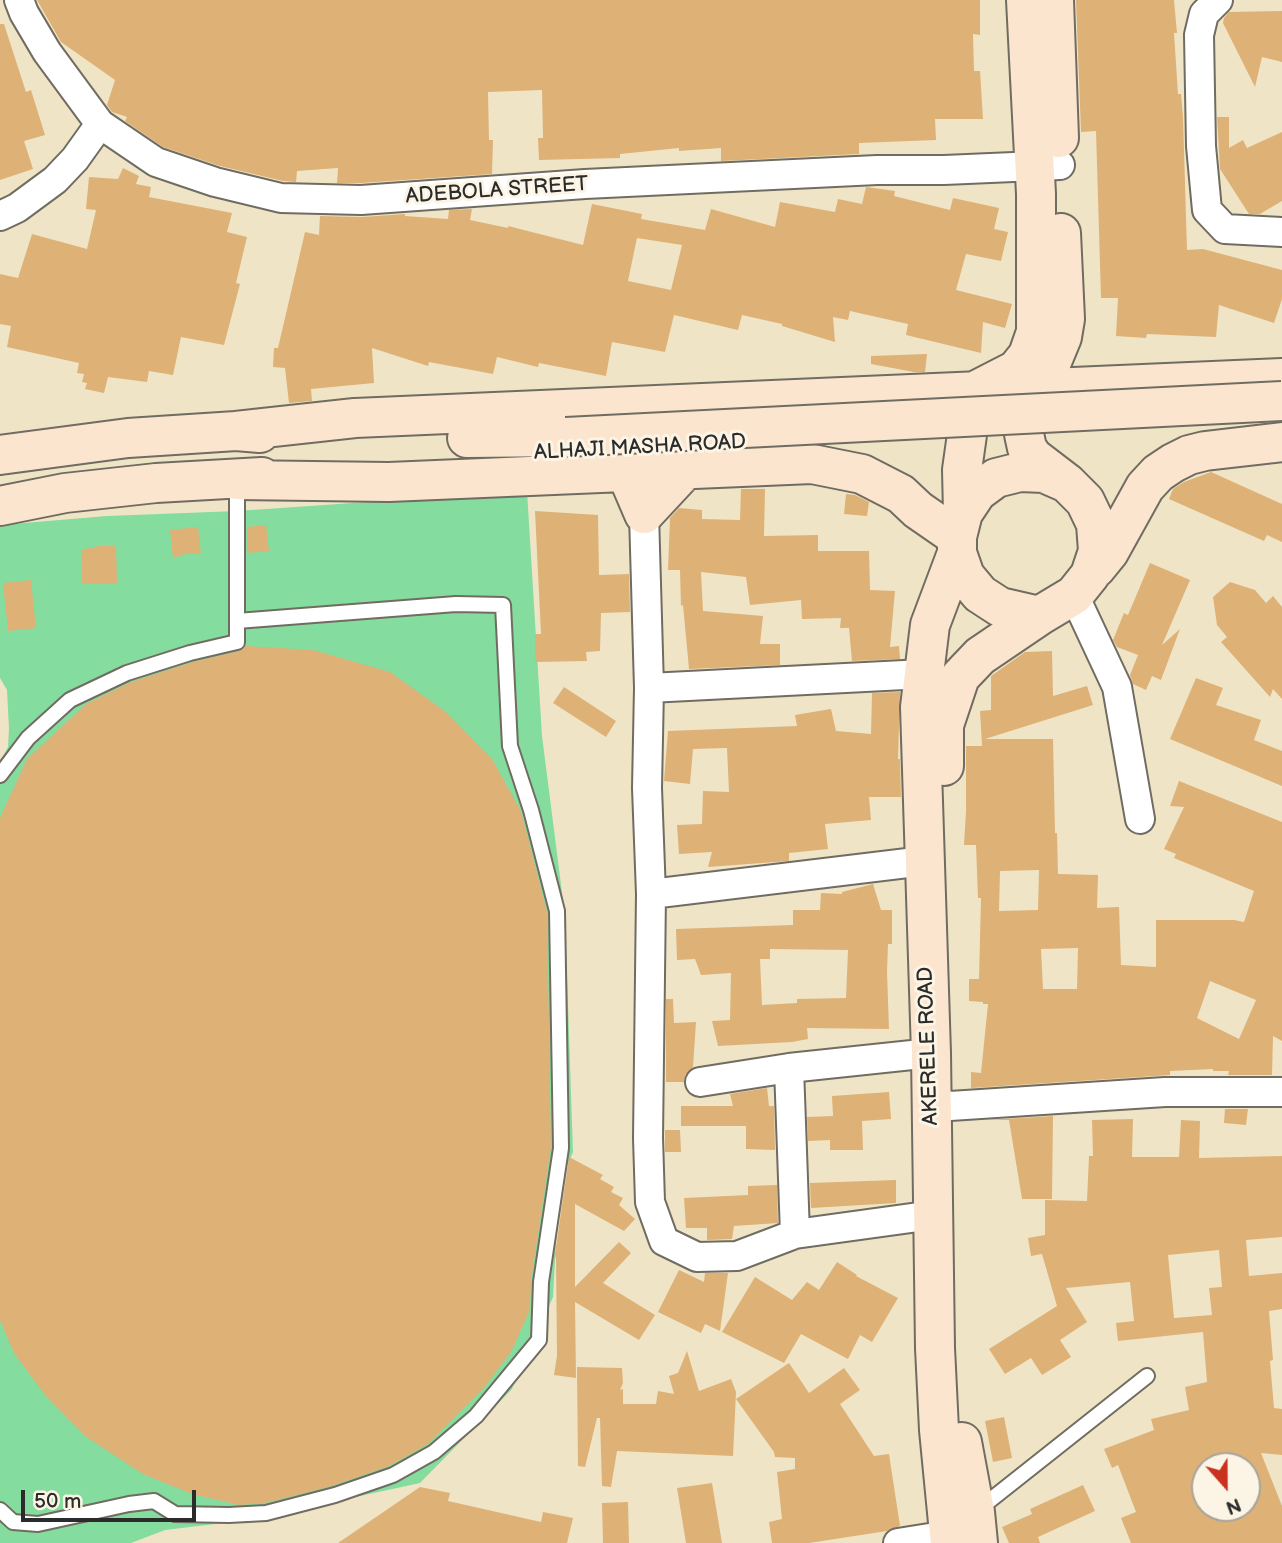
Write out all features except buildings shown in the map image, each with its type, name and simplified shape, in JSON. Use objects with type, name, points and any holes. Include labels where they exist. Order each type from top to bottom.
[{"type":"street","name":"ADEBOLA STREET","points":[[19,0],[47,52],[100,124],[156,162],[215,182],[281,198],[361,200],[585,184],[877,170],[1046,166]]},
{"type":"street","points":[[1026,0],[1065,319],[1054,359],[1035,388],[1024,434],[1027,448],[1033,457],[1086,501],[1096,524],[1098,551],[1082,585],[1117,688],[1140,819]]},
{"type":"street","points":[[973,392],[1016,370],[1028,355],[1034,340],[1037,324],[1036,194],[1046,166],[1054,0]]},
{"type":"street","points":[[1219,0],[1204,15],[1199,35],[1201,146],[1207,210],[1225,229],[1282,232]]},
{"type":"street","points":[[0,216],[17,208],[55,180],[75,159],[100,124]]},
{"type":"street","points":[[236,431],[355,418],[1282,378]]},
{"type":"street","points":[[973,392],[962,470],[959,534],[965,576],[980,594],[1000,607],[1039,616]]},
{"type":"street","name":"ALHAJI MASHA ROAD","points":[[0,506],[65,493],[156,483],[237,480],[566,444],[1282,401]]},
{"type":"street","name":"ALHAJI MASHA ROAD","points":[[0,455],[128,438],[236,431],[347,439],[566,444],[1282,414]]},
{"type":"street","points":[[898,1543],[963,1533],[961,1436],[940,1103],[944,725],[960,677],[980,656],[1082,585],[1110,552],[1145,487],[1158,473],[1189,455],[1205,451],[1282,442]]},
{"type":"street","points":[[237,480],[389,482],[813,464],[862,474],[901,494],[918,510],[959,534]]},
{"type":"street","points":[[644,514],[685,470]]},
{"type":"street","points":[[626,472],[644,514],[651,894],[648,1138],[650,1202],[664,1241],[697,1257],[737,1256],[794,1234],[933,1214]]},
{"type":"street","points":[[959,534],[976,492],[996,478],[1020,472],[1045,473],[1067,483]]},
{"type":"street","name":"AKERELE ROAD","points":[[959,534],[930,625],[920,706],[931,1053],[940,1103],[933,1214],[938,1402],[963,1533]]},
{"type":"street","points":[[649,688],[924,674]]},
{"type":"street","points":[[651,894],[924,861]]},
{"type":"street","points":[[700,1082],[789,1068],[931,1053]]},
{"type":"street","points":[[789,1068],[794,1234]]},
{"type":"street","points":[[940,1103],[1165,1092],[1282,1092]]},
{"type":"lane","points":[[0,775],[28,738],[69,700],[127,673],[190,653],[237,642],[237,480]]},
{"type":"lane","points":[[0,1510],[13,1522],[38,1524],[154,1501],[175,1514],[229,1515],[266,1513],[335,1495],[393,1475],[434,1452],[476,1416],[539,1340],[541,1282],[561,1148],[557,911],[531,810],[510,746],[503,605],[456,604],[237,621]]},
{"type":"lane","points":[[963,1533],[1147,1376]]},
{"type":"green space","points":[[527,491],[542,736],[565,916],[573,1152],[559,1185],[553,1297],[512,1389],[420,1483],[249,1520],[165,1530],[131,1543],[0,1543],[0,762],[8,747],[9,729],[7,690],[0,678],[0,525]]}]
